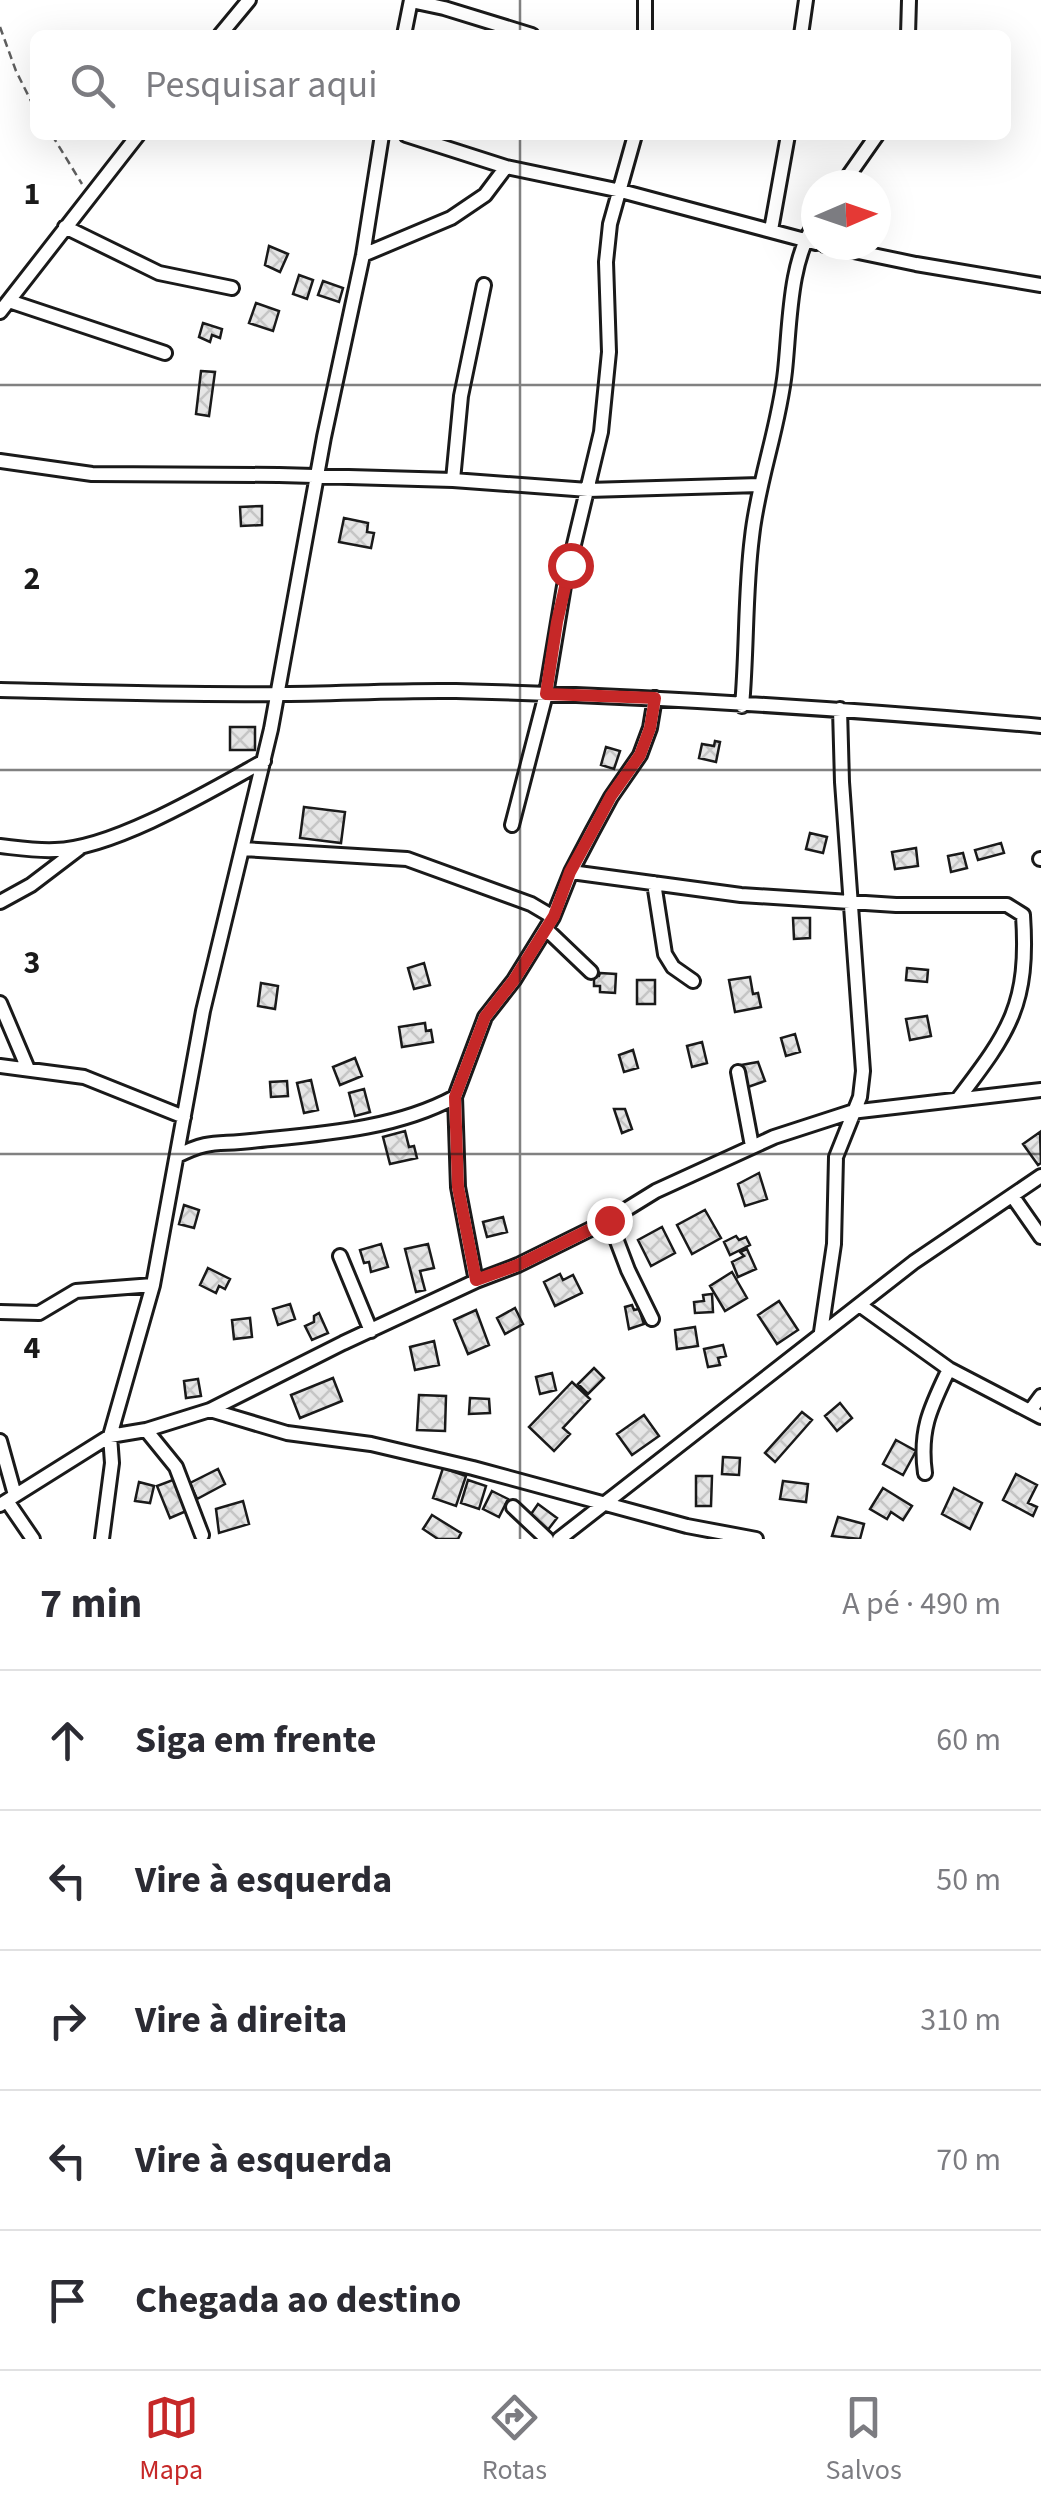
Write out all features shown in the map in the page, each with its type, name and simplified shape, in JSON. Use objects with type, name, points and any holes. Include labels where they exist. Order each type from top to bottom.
[{"type":"street","points":[[224,30],[250,0]]},
{"type":"street","points":[[645,0],[645,30]]},
{"type":"street","points":[[802,30],[806,0]]},
{"type":"street","points":[[908,30],[909,0]]},
{"type":"street","points":[[405,30],[411,1],[516,30]]},
{"type":"street","points":[[134,140],[4,307],[165,352]]},
{"type":"street","points":[[102,1539],[112,1463],[110,1436],[154,1285],[202,1011],[264,761],[363,255],[381,140]]},
{"type":"street","points":[[422,140],[506,166],[621,191],[801,238]]},
{"type":"street","points":[[512,825],[546,694],[564,586],[607,394],[606,262],[610,224],[634,140]]},
{"type":"street","points":[[771,230],[787,140]]},
{"type":"street","points":[[852,170],[874,140]]},
{"type":"street","points":[[363,255],[451,218],[485,195],[506,166]]},
{"type":"street","points":[[65,227],[159,273],[232,288]]},
{"type":"street","points":[[891,259],[1041,284]]},
{"type":"street","points":[[742,706],[751,540],[760,486],[776,435],[788,324],[805,260]]},
{"type":"street","points":[[453,480],[460,396],[484,285]]},
{"type":"street","points":[[0,460],[92,474],[453,480],[588,490],[760,486]]},
{"type":"street","points":[[0,690],[546,694],[840,709],[1041,726]]},
{"type":"street","points":[[476,1280],[458,1187],[455,1097],[485,1017],[550,923],[570,872],[611,796],[640,755],[655,698]]},
{"type":"street","points":[[821,1332],[834,1244],[836,1157],[860,1097],[863,1071],[840,709]]},
{"type":"street","points":[[0,846],[56,850],[107,839],[264,761]]},
{"type":"street","points":[[0,902],[82,846]]},
{"type":"street","points":[[242,849],[408,859],[532,904],[591,972]]},
{"type":"street","points":[[570,872],[741,896],[896,906],[1007,905],[1023,916],[1026,960],[1017,1007],[1001,1042],[958,1099]]},
{"type":"street","points":[[654,883],[665,954],[673,967],[694,981]]},
{"type":"street","points":[[0,1003],[28,1069]]},
{"type":"street","points":[[0,1066],[84,1077],[184,1116]]},
{"type":"street","points":[[738,1072],[752,1146]]},
{"type":"street","points":[[7,1500],[110,1436],[146,1430],[210,1410],[476,1280],[518,1265],[609,1220],[656,1191],[752,1146],[851,1112],[1041,1090]]},
{"type":"street","points":[[177,1156],[217,1140],[257,1140],[408,1118],[455,1097]]},
{"type":"street","points":[[559,1539],[821,1332],[861,1306],[951,1235],[1041,1176]]},
{"type":"street","points":[[1012,1197],[1041,1237]]},
{"type":"street","points":[[609,1220],[652,1319]]},
{"type":"street","points":[[340,1256],[371,1332]]},
{"type":"street","points":[[0,1312],[39,1313],[76,1291],[154,1285]]},
{"type":"street","points":[[861,1306],[949,1369],[1035,1414],[1041,1396]]},
{"type":"street","points":[[925,1472],[924,1423],[949,1369]]},
{"type":"street","points":[[210,1410],[286,1433],[371,1444],[687,1526],[756,1539]]},
{"type":"street","points":[[146,1430],[176,1467],[202,1534]]},
{"type":"street","points":[[0,1441],[7,1500],[33,1539]]},
{"type":"street","points":[[513,1508],[547,1539]]},
{"type":"path","points":[[0,27],[30,100]]},
{"type":"path","points":[[55,140],[76,178],[92,194]]},
{"type":"building","points":[[269,246],[288,254],[280,272],[265,265]]},
{"type":"building","points":[[299,275],[313,280],[307,299],[293,294]]},
{"type":"building","points":[[323,281],[343,288],[339,302],[318,295]]},
{"type":"building","points":[[256,303],[279,311],[273,331],[249,323]]},
{"type":"building","points":[[203,323],[222,329],[220,338],[212,335],[210,342],[199,337]]},
{"type":"building","points":[[201,371],[215,372],[209,416],[196,414]]},
{"type":"building","points":[[262,506],[262,525],[241,526],[240,507]]},
{"type":"building","points":[[344,518],[368,523],[367,532],[374,533],[371,548],[339,542]]},
{"type":"building","points":[[230,727],[255,727],[255,750],[230,750]]},
{"type":"building","points":[[715,741],[720,742],[716,762],[699,758],[702,744],[714,746]]},
{"type":"building","points":[[606,747],[620,751],[614,769],[601,765]]},
{"type":"building","points":[[304,807],[345,812],[341,843],[300,838]]},
{"type":"building","points":[[810,833],[827,837],[823,853],[806,849]]},
{"type":"building","points":[[1001,843],[1004,853],[978,860],[975,850]]},
{"type":"building","points":[[916,848],[918,866],[895,869],[892,852]]},
{"type":"building","points":[[963,853],[967,868],[951,872],[948,856]]},
{"type":"building","points":[[793,918],[810,918],[810,938],[794,939]]},
{"type":"building","points":[[424,963],[430,985],[414,989],[408,968]]},
{"type":"building","points":[[907,968],[928,970],[927,982],[906,980]]},
{"type":"building","points":[[616,974],[615,993],[600,992],[600,986],[594,986],[594,976]]},
{"type":"building","points":[[750,977],[753,994],[758,993],[761,1007],[735,1012],[729,980]]},
{"type":"building","points":[[637,980],[655,980],[655,1004],[637,1004]]},
{"type":"building","points":[[261,983],[278,986],[275,1009],[258,1006]]},
{"type":"building","points":[[927,1016],[931,1036],[910,1040],[906,1019]]},
{"type":"building","points":[[425,1023],[433,1042],[402,1047],[399,1027]]},
{"type":"building","points":[[795,1034],[800,1052],[786,1056],[781,1038]]},
{"type":"building","points":[[702,1042],[707,1063],[692,1067],[687,1046]]},
{"type":"building","points":[[633,1050],[638,1068],[624,1072],[619,1055]]},
{"type":"building","points":[[355,1058],[362,1076],[340,1085],[333,1067]]},
{"type":"building","points":[[758,1062],[765,1081],[745,1088],[741,1065]]},
{"type":"building","points":[[311,1080],[318,1110],[304,1113],[297,1083]]},
{"type":"building","points":[[287,1081],[288,1096],[271,1097],[270,1082]]},
{"type":"building","points":[[364,1089],[370,1112],[355,1116],[349,1093]]},
{"type":"building","points":[[614,1109],[625,1109],[632,1129],[622,1133]]},
{"type":"building","points":[[405,1131],[417,1158],[390,1164],[383,1137]]},
{"type":"building","points":[[1040,1132],[1041,1163],[1038,1165],[1023,1144]]},
{"type":"building","points":[[759,1173],[767,1199],[745,1206],[738,1184]]},
{"type":"building","points":[[184,1205],[199,1210],[194,1228],[179,1224]]},
{"type":"building","points":[[705,1210],[721,1238],[692,1254],[677,1225]]},
{"type":"building","points":[[503,1217],[507,1232],[487,1237],[483,1222]]},
{"type":"building","points":[[662,1227],[675,1253],[651,1266],[638,1240]]},
{"type":"building","points":[[736,1236],[739,1240],[746,1237],[750,1245],[730,1255],[724,1242]]},
{"type":"building","points":[[381,1244],[388,1267],[371,1272],[360,1250]]},
{"type":"building","points":[[428,1244],[434,1268],[420,1271],[425,1290],[416,1292],[405,1249]]},
{"type":"building","points":[[747,1249],[756,1269],[738,1277],[732,1262],[744,1256],[740,1252]]},
{"type":"building","points":[[208,1268],[230,1279],[225,1289],[219,1286],[216,1293],[200,1285]]},
{"type":"building","points":[[732,1272],[747,1298],[725,1311],[710,1286]]},
{"type":"building","points":[[560,1274],[563,1280],[573,1275],[582,1293],[555,1306],[544,1282]]},
{"type":"building","points":[[712,1294],[713,1312],[695,1313],[694,1302],[704,1301],[703,1295]]},
{"type":"building","points":[[779,1301],[798,1330],[777,1344],[758,1315]]},
{"type":"building","points":[[290,1304],[295,1319],[278,1325],[273,1309]]},
{"type":"building","points":[[632,1305],[634,1310],[639,1309],[644,1324],[629,1329],[625,1307]]},
{"type":"building","points":[[515,1308],[523,1324],[505,1334],[497,1318]]},
{"type":"building","points":[[476,1310],[489,1345],[468,1354],[454,1320]]},
{"type":"building","points":[[319,1313],[328,1333],[312,1340],[305,1326],[314,1322]]},
{"type":"building","points":[[250,1318],[252,1337],[234,1339],[232,1320]]},
{"type":"building","points":[[695,1327],[698,1346],[677,1349],[675,1330]]},
{"type":"building","points":[[434,1341],[439,1365],[415,1370],[410,1347]]},
{"type":"building","points":[[723,1345],[726,1356],[718,1358],[720,1365],[708,1367],[704,1349]]},
{"type":"building","points":[[594,1368],[604,1378],[588,1394],[578,1384]]},
{"type":"building","points":[[552,1373],[556,1390],[540,1394],[536,1377]]},
{"type":"building","points":[[333,1378],[342,1401],[300,1418],[291,1395]]},
{"type":"building","points":[[198,1379],[201,1396],[186,1398],[184,1381]]},
{"type":"building","points":[[572,1382],[590,1399],[563,1428],[570,1434],[554,1451],[529,1427]]},
{"type":"building","points":[[419,1395],[446,1396],[445,1431],[417,1430]]},
{"type":"building","points":[[470,1398],[489,1399],[490,1413],[469,1414]]},
{"type":"building","points":[[840,1403],[852,1418],[837,1431],[825,1416]]},
{"type":"building","points":[[802,1412],[812,1420],[775,1462],[765,1453]]},
{"type":"building","points":[[644,1415],[659,1436],[632,1455],[617,1434]]},
{"type":"building","points":[[896,1440],[916,1451],[903,1475],[883,1464]]},
{"type":"building","points":[[723,1457],[740,1458],[739,1475],[722,1474]]},
{"type":"building","points":[[443,1468],[466,1476],[456,1506],[433,1498]]},
{"type":"building","points":[[218,1469],[225,1484],[197,1499],[190,1483]]},
{"type":"building","points":[[1016,1474],[1037,1485],[1028,1503],[1037,1507],[1033,1516],[1003,1500]]},
{"type":"building","points":[[696,1476],[712,1476],[711,1506],[696,1506]]},
{"type":"building","points":[[178,1478],[191,1509],[170,1518],[157,1486]]},
{"type":"building","points":[[468,1480],[486,1486],[479,1509],[461,1503]]},
{"type":"building","points":[[783,1481],[808,1484],[806,1502],[780,1499]]},
{"type":"building","points":[[139,1482],[154,1486],[150,1503],[135,1501]]},
{"type":"building","points":[[883,1488],[912,1506],[903,1520],[891,1512],[887,1519],[870,1509]]},
{"type":"building","points":[[954,1488],[982,1503],[970,1529],[942,1514]]},
{"type":"building","points":[[492,1491],[508,1499],[499,1517],[483,1509]]},
{"type":"building","points":[[243,1501],[249,1524],[219,1533],[216,1509]]},
{"type":"building","points":[[538,1504],[557,1518],[547,1531],[529,1517]]},
{"type":"building","points":[[432,1515],[461,1533],[458,1539],[438,1539],[423,1529]]},
{"type":"building","points":[[838,1517],[864,1524],[860,1539],[832,1536]]},
{"type":"route","points":[[570,565],[546,694],[655,698],[650,728],[640,755],[611,796],[570,872],[554,916],[514,980],[485,1017],[468,1054],[455,1097],[458,1187],[476,1280],[518,1265],[609,1220]]}]
